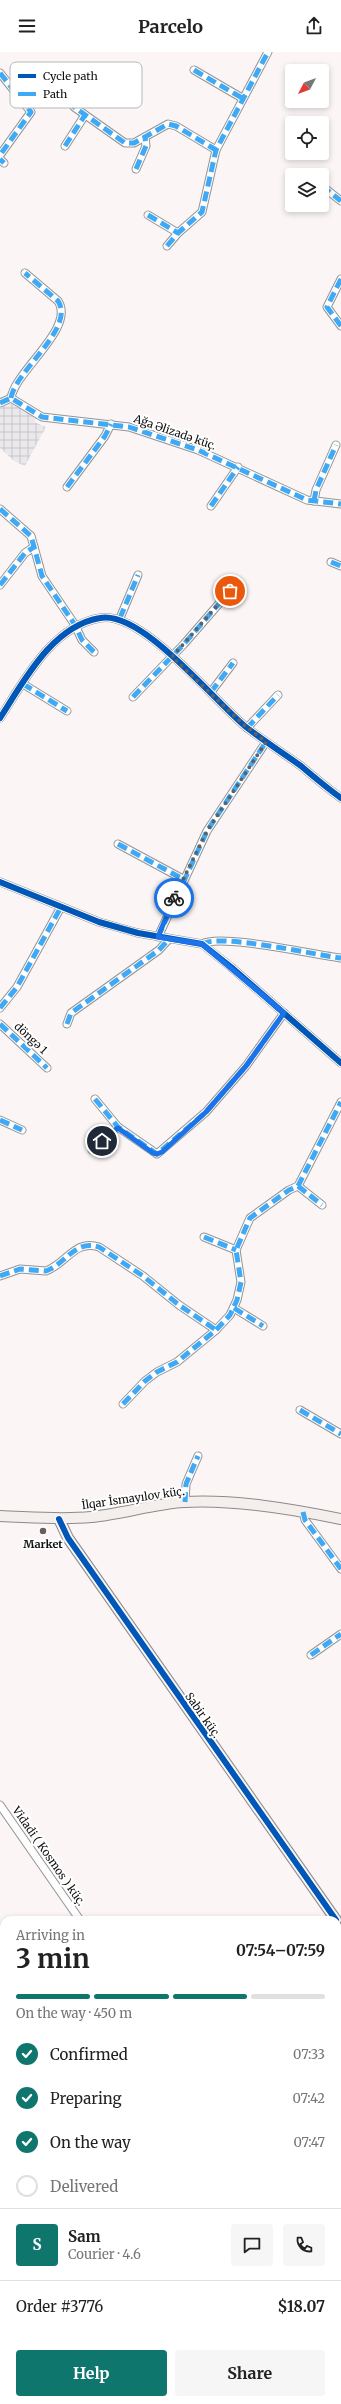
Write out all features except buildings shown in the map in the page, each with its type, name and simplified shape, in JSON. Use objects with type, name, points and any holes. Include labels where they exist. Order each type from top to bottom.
[{"type":"street","points":[[167,246],[178,233],[202,212],[216,150],[242,98],[268,52]]},
{"type":"street","points":[[194,70],[242,98]]},
{"type":"street","points":[[0,73],[10,86]]},
{"type":"street","points":[[0,155],[31,112],[28,108]]},
{"type":"street","points":[[75,108],[130,145],[168,124],[176,126],[216,150]]},
{"type":"street","points":[[64,146],[85,115]]},
{"type":"street","points":[[136,169],[146,146],[145,137]]},
{"type":"street","points":[[329,192],[341,201]]},
{"type":"street","points":[[148,215],[178,233]]},
{"type":"street","points":[[0,403],[11,398],[14,386],[46,346],[58,325],[61,315],[62,306],[58,301],[25,273]]},
{"type":"street","points":[[341,279],[327,307],[341,326]]},
{"type":"street","name":"Ağa Əlizadə küç.","points":[[11,398],[48,418],[111,424],[184,445],[238,467],[302,498],[341,504]]},
{"type":"street","points":[[67,487],[105,436],[111,424]]},
{"type":"street","points":[[314,501],[316,490],[336,445]]},
{"type":"street","points":[[210,506],[238,467]]},
{"type":"street","points":[[0,509],[28,533],[34,547],[42,576],[76,626],[82,640],[94,652]]},
{"type":"street","points":[[0,585],[25,554],[34,547]]},
{"type":"street","points":[[331,562],[341,566]]},
{"type":"street","points":[[120,618],[138,574]]},
{"type":"street","points":[[133,697],[172,657],[230,591]]},
{"type":"street","points":[[0,718],[48,651],[66,632],[76,626],[98,618],[120,618],[172,657],[247,728],[341,798]]},
{"type":"street","points":[[210,692],[233,663]]},
{"type":"street","points":[[23,684],[67,711]]},
{"type":"street","points":[[247,728],[278,695]]},
{"type":"street","points":[[158,937],[183,879],[212,822],[266,742]]},
{"type":"street","points":[[118,844],[183,879]]},
{"type":"street","points":[[0,882],[99,922],[158,937],[202,944],[215,940],[341,958]]},
{"type":"street","points":[[0,1008],[17,987],[61,907]]},
{"type":"street","points":[[67,1024],[71,1013],[159,950],[168,939]]},
{"type":"street","points":[[202,944],[341,1063]]},
{"type":"street","points":[[94,1099],[118,1128],[153,1153],[157,1154],[162,1152],[206,1112],[246,1066],[284,1013]]},
{"type":"street","name":"döngə 1","points":[[0,1024],[47,1068]]},
{"type":"street","points":[[123,1404],[152,1376],[177,1362],[216,1330],[234,1308],[241,1282],[236,1250],[250,1218],[283,1193],[298,1186],[341,1102]]},
{"type":"street","points":[[0,1120],[22,1130]]},
{"type":"street","points":[[92,1150],[118,1128]]},
{"type":"street","points":[[298,1186],[322,1205]]},
{"type":"street","points":[[204,1237],[236,1250]]},
{"type":"street","points":[[0,1276],[20,1269],[46,1271],[57,1265],[80,1246],[92,1244],[143,1276],[179,1305],[216,1330]]},
{"type":"street","points":[[234,1308],[262,1326]]},
{"type":"street","points":[[300,1410],[341,1434]]},
{"type":"street","points":[[185,1502],[186,1484],[198,1456]]},
{"type":"street","name":"İlqar İsmayılov küç.","points":[[0,1516],[59,1518],[90,1517],[185,1502],[209,1502],[303,1512],[341,1519]]},
{"type":"street","points":[[303,1512],[305,1520],[341,1569]]},
{"type":"street","name":"Sabir küç.","points":[[59,1518],[63,1531],[72,1545],[332,1916]]},
{"type":"street","points":[[311,1655],[341,1634]]},
{"type":"street","name":"Vidadi ( Kosmos ) küç.","points":[[0,1806],[77,1916]]},
{"type":"shaded area","points":[[10,403],[37,416],[34,422],[46,427],[25,466],[14,461],[0,448],[0,408]]},
{"type":"marked path","points":[[167,246],[178,233],[202,212],[216,150],[268,52]]},
{"type":"marked path","points":[[194,70],[242,98]]},
{"type":"marked path","points":[[0,73],[10,86]]},
{"type":"marked path","points":[[0,155],[31,112],[28,108]]},
{"type":"marked path","points":[[75,108],[125,143],[134,143],[168,124],[176,126],[216,150]]},
{"type":"marked path","points":[[65,146],[85,115]]},
{"type":"marked path","points":[[136,169],[146,146],[145,137]]},
{"type":"marked path","points":[[0,159],[4,163]]},
{"type":"marked path","points":[[329,192],[341,201]]},
{"type":"marked path","points":[[148,215],[178,233]]},
{"type":"marked path","points":[[11,398],[15,387],[43,350],[59,324],[61,312],[58,301],[25,273]]},
{"type":"marked path","points":[[341,279],[327,307],[341,326]]},
{"type":"marked path","points":[[0,403],[11,398],[42,417],[129,427],[198,450],[307,500],[341,504]]},
{"type":"marked path","points":[[67,487],[105,436],[111,424]]},
{"type":"marked path","points":[[314,501],[316,490],[336,445]]},
{"type":"marked path","points":[[211,506],[238,467]]},
{"type":"marked path","points":[[0,509],[31,536],[42,576],[75,625],[82,640],[94,652]]},
{"type":"marked path","points":[[0,585],[25,553],[34,547]]},
{"type":"marked path","points":[[331,562],[341,566]]},
{"type":"marked path","points":[[120,618],[138,575]]},
{"type":"marked path","points":[[133,697],[184,644],[230,591]]},
{"type":"marked path","points":[[211,692],[233,663]]},
{"type":"marked path","points":[[23,684],[67,711]]},
{"type":"marked path","points":[[247,728],[278,695]]},
{"type":"marked path","points":[[158,937],[207,831],[266,742]]},
{"type":"marked path","points":[[118,844],[183,879]]},
{"type":"marked path","points":[[0,1008],[17,987],[61,907]]},
{"type":"marked path","points":[[67,1024],[71,1013],[159,950],[169,939]]},
{"type":"marked path","points":[[202,944],[212,941],[228,941],[341,958]]},
{"type":"marked path","points":[[95,1099],[118,1127],[157,1154],[206,1112],[246,1066],[284,1013]]},
{"type":"marked path","points":[[0,1024],[47,1068]]},
{"type":"marked path","points":[[123,1404],[145,1381],[157,1372],[177,1362],[216,1330],[230,1315],[237,1300],[241,1282],[236,1250],[250,1218],[289,1190],[298,1186],[341,1102]]},
{"type":"marked path","points":[[0,1120],[22,1130]]},
{"type":"marked path","points":[[92,1150],[118,1127]]},
{"type":"marked path","points":[[298,1186],[322,1205]]},
{"type":"marked path","points":[[204,1237],[236,1250]]},
{"type":"marked path","points":[[0,1276],[20,1269],[46,1271],[60,1263],[77,1249],[91,1245],[99,1247],[143,1276],[179,1305],[216,1330]]},
{"type":"marked path","points":[[234,1308],[263,1326]]},
{"type":"marked path","points":[[300,1410],[341,1434]]},
{"type":"marked path","points":[[185,1502],[186,1484],[198,1456]]},
{"type":"marked path","points":[[303,1512],[305,1520],[341,1569]]},
{"type":"marked path","points":[[311,1655],[341,1634]]},
{"type":"cycle path","points":[[0,718],[30,672],[54,643],[83,623],[100,618],[117,619],[136,628],[156,642],[177,660],[246,727],[301,766],[341,798]]},
{"type":"cycle path","points":[[0,882],[99,922],[138,933],[202,944],[231,967],[341,1063]]},
{"type":"cycle path","points":[[59,1519],[68,1538],[333,1916]]},
{"type":"way so far","points":[[174,898],[212,822],[266,742],[247,728],[197,678],[172,657],[230,591]]},
{"type":"place","name":"Market","points":[[43,1531]]},
{"type":"route","points":[[102,1141],[118,1128],[153,1153],[157,1154],[162,1152],[195,1120],[206,1112],[246,1066],[284,1013],[202,944],[186,940],[158,937],[161,926],[174,898]]}]
